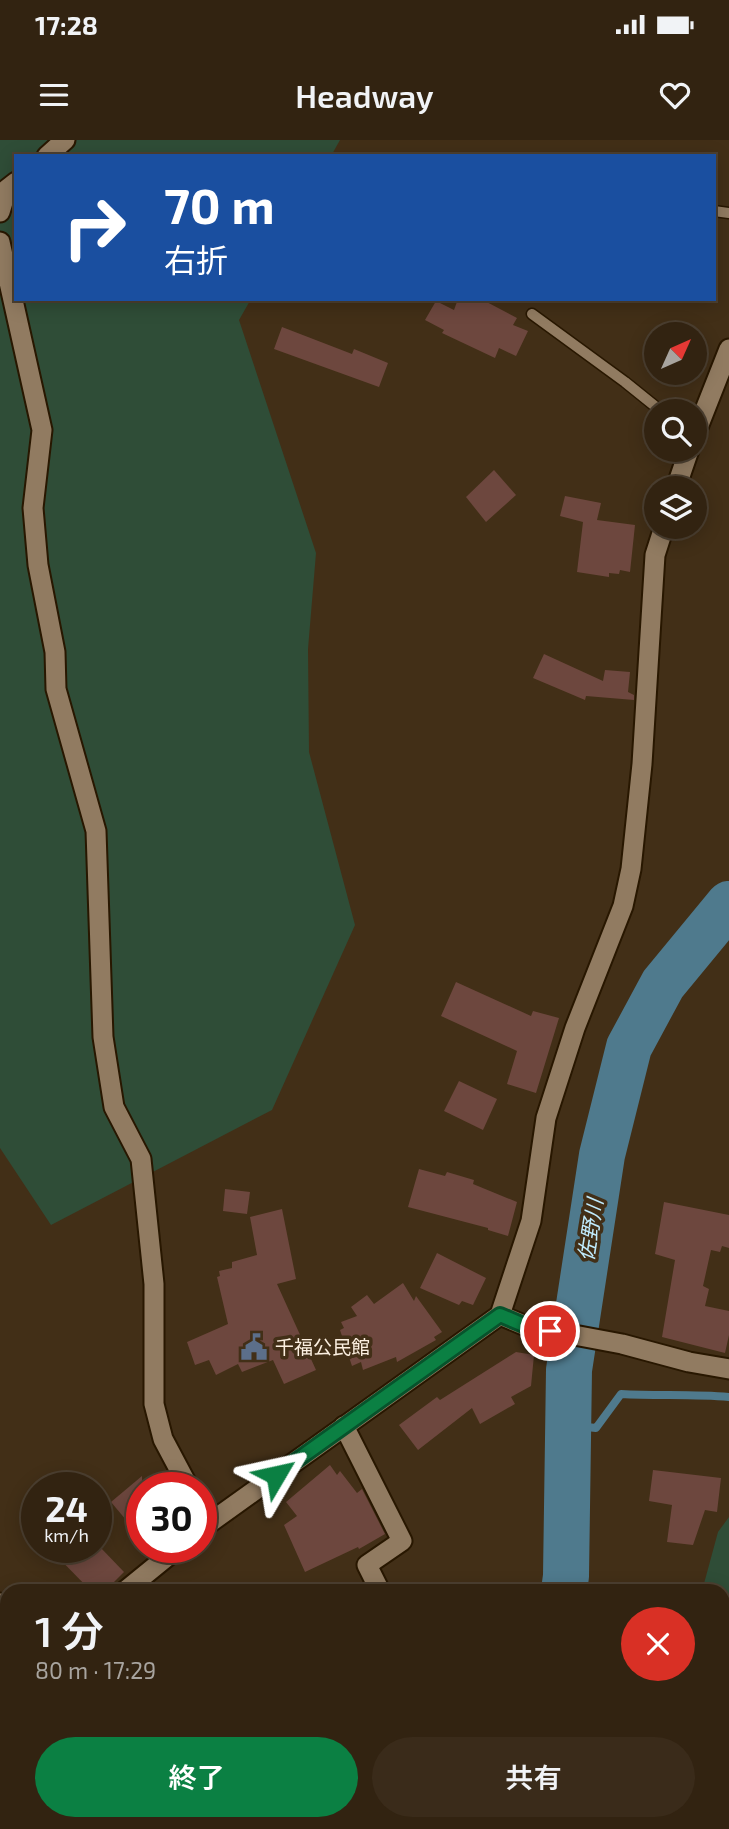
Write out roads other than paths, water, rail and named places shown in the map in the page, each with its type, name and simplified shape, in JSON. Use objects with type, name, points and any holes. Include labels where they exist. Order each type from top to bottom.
[{"type":"street","points":[[49,154],[65,140]]},
{"type":"street","points":[[0,212],[8,189],[14,184]]},
{"type":"street","points":[[0,242],[42,430],[33,508],[38,565],[55,652],[55,689],[96,831],[104,1048],[114,1107],[141,1159],[154,1284],[154,1404],[163,1439],[180,1472]]},
{"type":"street","points":[[707,405],[729,349]]},
{"type":"street","points":[[217,1512],[344,1426],[500,1315],[531,1221],[546,1118],[575,1028],[626,894],[642,764],[655,555],[660,539]]},
{"type":"street","points":[[500,1315],[526,1326],[622,1344],[689,1362],[729,1369]]},
{"type":"street","points":[[344,1426],[402,1541],[367,1565],[376,1584]]},
{"type":"street","points":[[134,1584],[159,1563]]},
{"type":"lane","points":[[532,314],[646,399]]},
{"type":"waterway","name":"佐野川","points":[[565,1584],[569,1370],[602,1155],[629,1047],[663,984],[729,904]]},
{"type":"waterway","points":[[568,1425],[596,1428],[621,1394],[729,1397]]},
{"type":"place","name":"千福公民館","points":[[254,1347]]}]
